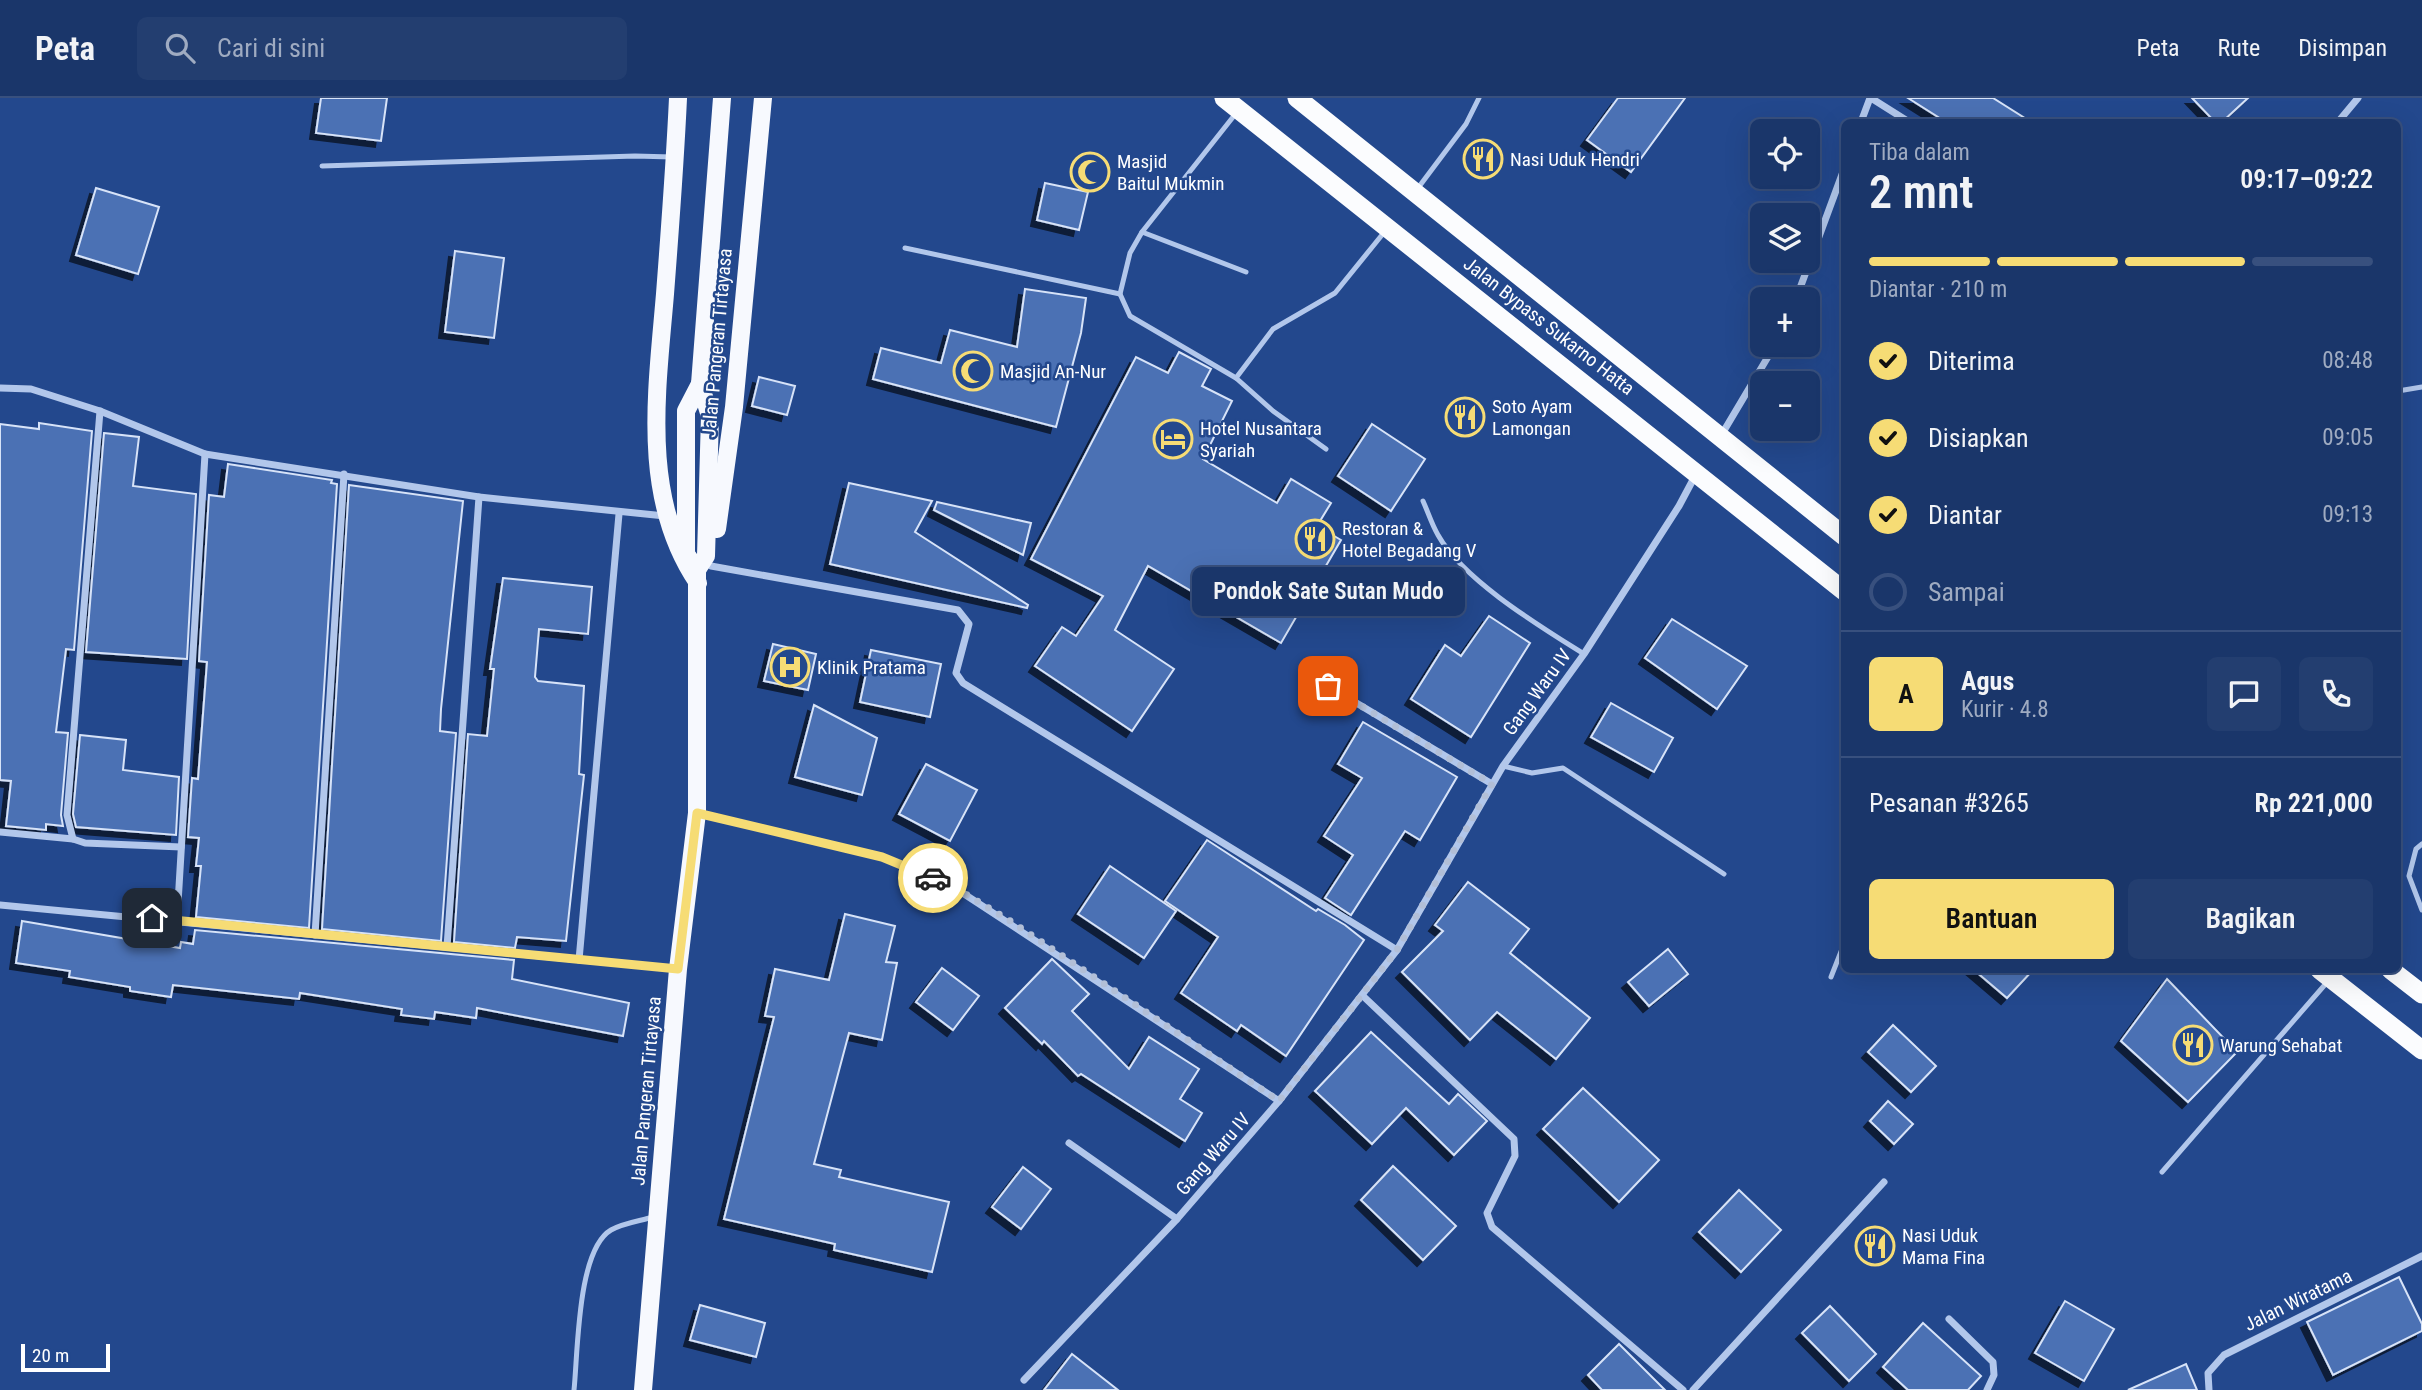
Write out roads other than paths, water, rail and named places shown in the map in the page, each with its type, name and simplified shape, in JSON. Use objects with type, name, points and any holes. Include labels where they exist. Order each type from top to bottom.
[{"type":"highway","name":"Jalan Bypass Sukarno Hatta","points":[[1297,98],[1841,534]]},
{"type":"highway","name":"Jalan Bypass Sukarno Hatta","points":[[1231,104],[1841,589]]},
{"type":"highway","points":[[2395,973],[2422,994]]},
{"type":"highway","points":[[2326,974],[2422,1050]]},
{"type":"main road","points":[[678,98],[656,415],[666,516],[682,560],[701,577]]},
{"type":"main road","name":"Jalan Pangeran Tirtayasa","points":[[701,577],[706,556],[710,416],[700,384],[716,146],[722,98]]},
{"type":"main road","name":"Jalan Pangeran Tirtayasa","points":[[643,1390],[678,969],[697,813],[701,577],[734,407],[763,98]]},
{"type":"main road","name":"Jalan Pangeran Tirtayasa","points":[[700,384],[686,411],[686,555],[701,577]]},
{"type":"street","points":[[1862,119],[1871,98],[1904,119]]},
{"type":"street","points":[[2340,119],[2358,98]]},
{"type":"street","points":[[1800,287],[1841,177]]},
{"type":"street","points":[[1720,437],[1745,400],[1768,357]]},
{"type":"street","points":[[0,388],[31,389],[100,411],[205,454],[479,497],[619,514],[686,517]]},
{"type":"street","points":[[73,839],[67,816],[100,411]]},
{"type":"street","points":[[177,920],[205,454]]},
{"type":"street","name":"Gang Waru IV","points":[[1024,1380],[1177,1219],[1279,1101],[1363,996],[1397,950],[1503,766],[1584,654],[1679,506],[1697,472]]},
{"type":"street","points":[[315,935],[344,474]]},
{"type":"street","points":[[447,947],[479,497]]},
{"type":"street","points":[[579,960],[619,514]]},
{"type":"street","points":[[701,577],[958,610],[969,624],[956,673],[963,684],[1397,950]]},
{"type":"street","points":[[1328,686],[1492,784]]},
{"type":"street","points":[[697,813],[882,857],[952,886],[1009,920],[1279,1101]]},
{"type":"street","points":[[0,832],[73,839],[85,844],[181,847]]},
{"type":"street","points":[[0,905],[678,969]]},
{"type":"street","points":[[1363,996],[1514,1139],[1515,1156],[1487,1213],[1492,1227],[1683,1390]]},
{"type":"street","points":[[1069,1143],[1177,1219]]},
{"type":"street","points":[[1693,1390],[1884,1182]]},
{"type":"street","points":[[2420,1257],[2422,1266]]},
{"type":"street","name":"Jalan Wiratama","points":[[2209,1390],[2208,1373],[2224,1355],[2420,1257]]},
{"type":"street","points":[[1949,1319],[1993,1362],[1994,1375],[1987,1390]]},
{"type":"lane","points":[[1415,191],[1465,124],[1479,98]]},
{"type":"lane","points":[[1231,104],[1142,232],[1130,253],[1120,294],[1130,316],[1237,377],[1273,411],[1326,449]]},
{"type":"lane","points":[[322,166],[635,156],[675,158]]},
{"type":"lane","points":[[1237,377],[1273,329],[1335,293],[1388,228]]},
{"type":"lane","points":[[1142,232],[1246,272]]},
{"type":"lane","points":[[905,248],[1120,294]]},
{"type":"lane","points":[[2401,390],[2422,387]]},
{"type":"lane","points":[[1423,501],[1439,537],[1460,562],[1523,615],[1584,654]]},
{"type":"lane","points":[[1503,766],[1532,773],[1563,768],[1724,874]]},
{"type":"lane","points":[[2422,844],[2416,849],[2409,877],[2422,910]]},
{"type":"lane","points":[[1831,977],[1841,952]]},
{"type":"lane","points":[[2162,1172],[2326,974]]},
{"type":"lane","points":[[574,1390],[587,1267],[598,1242],[611,1230],[656,1216]]},
{"type":"place","name":"Nasi Uduk Hendri","points":[[1483,159]]},
{"type":"place","name":"Masjid Baitul Mukmin","points":[[1090,172]]},
{"type":"place","name":"Masjid An-Nur","points":[[973,371]]},
{"type":"place","name":"Soto Ayam Lamongan","points":[[1465,417]]},
{"type":"place","name":"Hotel Nusantara Syariah","points":[[1173,439]]},
{"type":"place","name":"Restoran & Hotel Begadang V","points":[[1315,539]]},
{"type":"place","name":"Klinik Pratama","points":[[790,667]]},
{"type":"place","name":"Pondok Sate Sutan Mudo","points":[[1328,686]]},
{"type":"place","name":"Warung Sehabat","points":[[2193,1045]]},
{"type":"place","name":"Nasi Uduk Mama Fina","points":[[1875,1246]]}]
